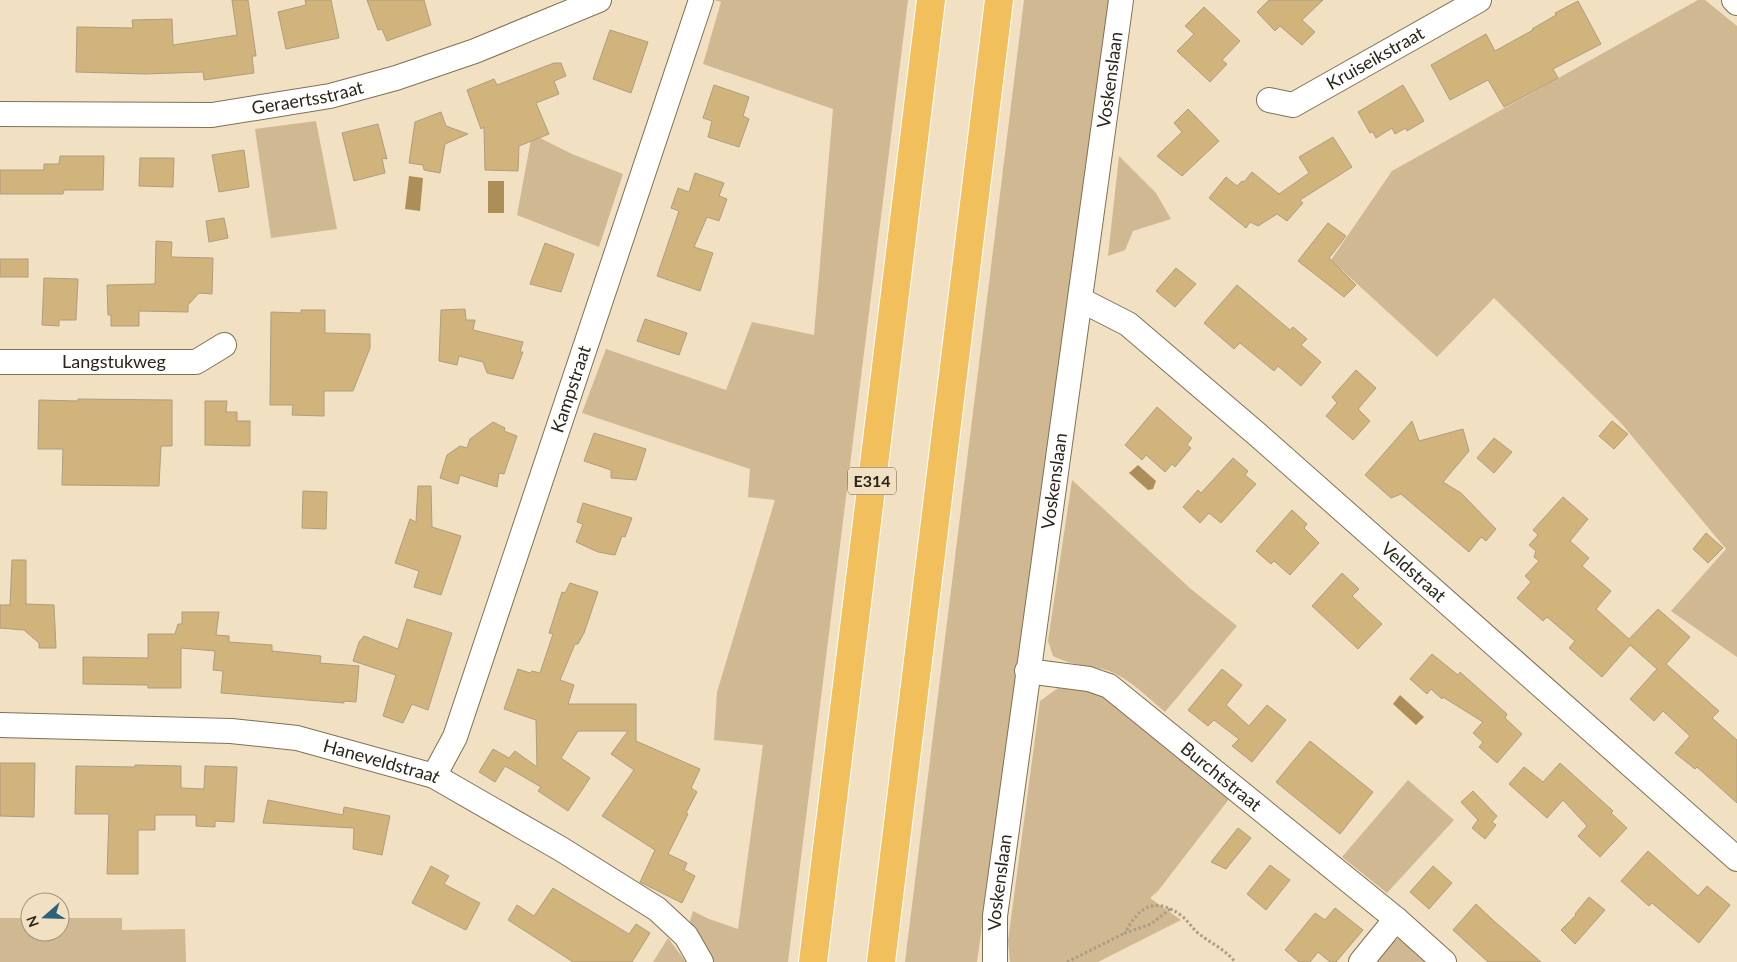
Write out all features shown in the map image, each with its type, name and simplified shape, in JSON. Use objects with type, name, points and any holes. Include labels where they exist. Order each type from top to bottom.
[{"type":"highway","name":"E314","points":[[813,962],[931,0]]},
{"type":"highway","points":[[881,962],[999,0]]},
{"type":"street","name":"Geraertsstraat","points":[[0,114],[212,114],[330,96],[396,78],[475,52],[599,0]]},
{"type":"street","name":"Kampstraat","points":[[434,776],[455,737],[701,0]]},
{"type":"street","name":"Voskenslaan","points":[[995,962],[995,916],[1027,671],[1081,300],[1121,0]]},
{"type":"street","name":"Kruiseikstraat","points":[[1269,100],[1293,105],[1479,0]]},
{"type":"street","points":[[1734,0],[1737,3]]},
{"type":"street","name":"Veldstraat","points":[[1081,300],[1128,324],[1258,434],[1737,859]]},
{"type":"street","name":"Langstukweg","points":[[0,362],[196,362],[224,346]]},
{"type":"street","name":"Burchtstraat","points":[[1027,671],[1089,679],[1109,686],[1396,919],[1444,962]]},
{"type":"street","name":"Haneveldstraat","points":[[0,725],[231,731],[296,738],[434,776],[562,849],[657,909],[686,936],[701,962]]},
{"type":"street","points":[[1361,962],[1396,919]]},
{"type":"path","points":[[1125,933],[1134,917],[1154,904],[1166,906],[1183,917],[1198,933],[1230,956],[1235,962]]},
{"type":"path","points":[[1067,962],[1125,933],[1151,924],[1170,909]]},
{"type":"shaded area","points":[[714,0],[908,0],[788,962],[711,962],[706,947],[689,924],[693,911],[738,929],[763,745],[714,740],[717,692],[775,500],[748,497],[750,469],[582,413],[606,349],[726,390],[752,322],[814,335],[833,109],[703,64],[721,2]]},
{"type":"shaded area","points":[[1024,0],[1109,0],[977,962],[905,962]]},
{"type":"shaded area","points":[[1698,0],[1705,0],[1737,26],[1737,657],[1671,611],[1726,549],[1621,423],[1494,298],[1437,357],[1331,260],[1392,171]]},
{"type":"shaded area","points":[[316,121],[337,229],[271,238],[255,129]]},
{"type":"shaded area","points":[[532,134],[572,154],[623,174],[599,247],[517,215]]},
{"type":"shaded area","points":[[1119,156],[1156,193],[1171,219],[1133,231],[1125,250],[1108,256]]},
{"type":"shaded area","points":[[409,176],[423,178],[420,211],[405,209]]},
{"type":"shaded area","points":[[488,181],[504,181],[504,213],[488,213]]},
{"type":"shaded area","points":[[1138,465],[1156,481],[1153,489],[1148,490],[1129,473]]},
{"type":"shaded area","points":[[1072,480],[1191,589],[1237,626],[1165,712],[1117,674],[1068,662],[1053,656],[1048,641]]},
{"type":"shaded area","points":[[1058,688],[1081,689],[1108,697],[1148,734],[1229,799],[1158,891],[1150,898],[1181,920],[1098,962],[1010,962],[1008,941],[1040,701]]},
{"type":"shaded area","points":[[1400,695],[1424,717],[1416,725],[1393,704]]},
{"type":"shaded area","points":[[1408,780],[1454,820],[1387,893],[1342,857]]},
{"type":"shaded area","points":[[0,918],[20,918],[20,942],[70,942],[70,918],[122,918],[122,930],[185,929],[186,962],[0,962]]},
{"type":"shaded area","points":[[668,938],[686,962],[653,962]]},
{"type":"shaded area","points":[[1404,938],[1431,962],[1376,962],[1388,941]]},
{"type":"building","points":[[232,0],[248,0],[256,56],[252,56],[254,73],[204,80],[203,72],[146,74],[76,72],[77,27],[133,28],[132,20],[172,19],[173,45],[237,35]]},
{"type":"building","points":[[305,0],[331,0],[339,38],[286,49],[278,12],[306,5]]},
{"type":"building","points":[[367,0],[424,0],[431,25],[387,41],[382,29],[378,30]]},
{"type":"building","points":[[1269,0],[1323,0],[1302,20],[1315,32],[1302,45],[1280,26],[1275,31],[1257,12]]},
{"type":"building","points":[[1578,1],[1601,44],[1553,69],[1558,78],[1504,107],[1488,80],[1450,100],[1431,65],[1486,34],[1495,51],[1533,30],[1556,15],[1555,13]]},
{"type":"building","points":[[1204,7],[1240,41],[1222,60],[1227,64],[1210,82],[1177,51],[1194,34],[1185,26]]},
{"type":"building","points":[[610,30],[648,42],[631,93],[593,79]]},
{"type":"building","points":[[554,63],[561,63],[566,76],[554,81],[559,94],[536,103],[549,134],[519,146],[518,171],[485,170],[484,127],[481,129],[467,90],[494,79],[497,85]]},
{"type":"building","points":[[714,85],[749,97],[743,116],[749,119],[739,147],[708,137],[712,121],[703,118]]},
{"type":"building","points":[[1403,85],[1424,121],[1407,131],[1406,128],[1395,134],[1392,128],[1376,138],[1373,132],[1370,133],[1358,112]]},
{"type":"building","points":[[1188,109],[1219,141],[1182,176],[1157,156],[1182,132],[1174,123]]},
{"type":"building","points":[[441,112],[446,126],[468,134],[445,144],[440,173],[424,170],[423,165],[409,163],[415,122]]},
{"type":"building","points":[[378,124],[387,159],[382,158],[385,173],[354,181],[342,133]]},
{"type":"building","points":[[1333,137],[1352,167],[1300,200],[1303,203],[1287,221],[1277,214],[1258,226],[1250,222],[1246,228],[1209,198],[1226,177],[1237,186],[1242,181],[1244,182],[1252,172],[1279,194],[1309,173],[1299,157]]},
{"type":"building","points":[[244,150],[249,187],[219,192],[212,155]]},
{"type":"building","points":[[60,156],[104,156],[103,190],[64,190],[63,194],[0,194],[0,170],[44,170],[44,164],[59,164]]},
{"type":"building","points":[[140,158],[174,158],[173,187],[139,186]]},
{"type":"building","points":[[695,173],[724,183],[719,196],[727,199],[719,221],[707,217],[694,247],[713,253],[700,291],[657,276],[679,211],[671,208],[678,188],[689,192]]},
{"type":"building","points":[[224,218],[228,238],[209,242],[206,221]]},
{"type":"building","points":[[1328,223],[1346,236],[1329,258],[1356,285],[1344,297],[1298,261]]},
{"type":"building","points":[[156,241],[172,242],[171,257],[213,258],[212,294],[199,293],[188,305],[188,312],[139,311],[139,326],[111,326],[111,315],[108,315],[107,285],[155,284]]},
{"type":"building","points":[[545,243],[574,254],[561,292],[530,284]]},
{"type":"building","points":[[0,259],[28,259],[28,277],[0,277]]},
{"type":"building","points":[[1176,268],[1196,284],[1175,307],[1156,291]]},
{"type":"building","points":[[44,278],[78,279],[76,320],[59,320],[59,326],[42,325]]},
{"type":"building","points":[[1237,285],[1290,330],[1293,327],[1307,339],[1301,345],[1321,362],[1301,386],[1278,366],[1274,371],[1240,343],[1234,349],[1204,323]]},
{"type":"building","points":[[465,309],[466,320],[475,320],[473,330],[523,342],[520,352],[523,352],[513,379],[487,373],[483,362],[459,356],[457,365],[439,361],[441,310]]},
{"type":"building","points":[[301,310],[325,310],[325,333],[370,334],[370,348],[353,391],[324,391],[324,416],[292,415],[293,405],[270,405],[271,312],[301,313]]},
{"type":"building","points":[[645,319],[687,333],[679,355],[637,341]]},
{"type":"building","points":[[1356,370],[1376,388],[1358,409],[1370,421],[1353,440],[1326,416],[1337,403],[1332,397]]},
{"type":"building","points":[[78,399],[172,400],[172,446],[161,446],[159,486],[62,485],[63,449],[38,449],[39,400],[78,401]]},
{"type":"building","points":[[205,401],[227,401],[226,412],[237,412],[237,421],[250,421],[250,446],[205,445]]},
{"type":"building","points":[[1157,407],[1192,438],[1187,445],[1191,448],[1175,467],[1172,464],[1165,472],[1146,455],[1142,460],[1125,445]]},
{"type":"building","points":[[1412,421],[1419,441],[1463,429],[1469,451],[1443,482],[1461,493],[1496,529],[1486,541],[1481,537],[1469,552],[1401,494],[1391,498],[1365,475]]},
{"type":"building","points":[[1612,421],[1628,434],[1614,449],[1599,436]]},
{"type":"building","points":[[493,422],[505,428],[504,431],[517,436],[504,474],[499,473],[497,487],[460,475],[458,484],[440,478],[447,455],[460,446],[467,448],[470,439]]},
{"type":"building","points":[[594,433],[646,449],[636,480],[611,478],[611,470],[584,461]]},
{"type":"building","points":[[1494,438],[1512,452],[1494,473],[1477,458]]},
{"type":"building","points":[[1233,458],[1248,471],[1245,475],[1256,484],[1221,523],[1209,513],[1200,523],[1183,507],[1198,490],[1201,493]]},
{"type":"building","points":[[418,486],[431,486],[432,527],[461,536],[441,595],[414,587],[419,571],[395,563],[410,519],[416,522]]},
{"type":"building","points":[[303,491],[327,492],[326,529],[302,528]]},
{"type":"building","points":[[1563,497],[1588,519],[1570,541],[1589,558],[1582,566],[1611,591],[1596,609],[1629,639],[1658,609],[1690,637],[1666,664],[1719,711],[1712,718],[1737,740],[1737,803],[1697,767],[1695,769],[1675,753],[1690,736],[1663,711],[1654,721],[1630,699],[1657,669],[1630,645],[1602,677],[1569,648],[1575,641],[1547,617],[1543,621],[1517,598],[1531,582],[1525,576],[1539,561],[1534,557],[1536,551],[1529,545],[1538,535],[1533,530]]},
{"type":"building","points":[[583,503],[632,518],[625,537],[622,536],[615,555],[598,552],[576,542],[583,524],[577,522]]},
{"type":"building","points":[[1292,510],[1307,524],[1304,528],[1319,543],[1290,575],[1274,561],[1271,564],[1256,551]]},
{"type":"building","points":[[1706,533],[1723,548],[1708,563],[1693,549]]},
{"type":"building","points":[[12,560],[26,560],[26,604],[54,605],[56,648],[39,648],[39,643],[24,630],[0,628],[0,605],[10,605]]},
{"type":"building","points":[[1342,573],[1359,589],[1352,596],[1382,624],[1358,649],[1312,606]]},
{"type":"building","points":[[570,583],[598,592],[584,633],[578,644],[575,644],[560,680],[574,685],[568,704],[636,704],[636,741],[700,769],[691,788],[697,792],[668,854],[687,863],[684,870],[695,876],[682,903],[640,882],[655,850],[602,816],[634,770],[611,754],[628,731],[578,731],[561,758],[590,778],[568,811],[538,791],[541,787],[505,766],[495,782],[479,772],[493,749],[509,758],[515,751],[537,767],[536,720],[504,709],[518,669],[530,673],[532,671],[540,673],[553,634],[549,633],[562,592],[565,593]]},
{"type":"building","points":[[182,612],[219,612],[216,635],[229,636],[229,642],[272,645],[272,651],[321,656],[320,663],[359,666],[356,702],[344,701],[344,703],[221,693],[223,671],[213,670],[215,651],[181,648],[181,688],[148,688],[148,685],[83,684],[83,657],[148,658],[148,634],[175,634],[178,624],[182,624]]},
{"type":"building","points":[[407,619],[452,633],[428,710],[412,704],[403,723],[383,716],[396,675],[353,661],[359,642],[364,636],[398,649]]},
{"type":"building","points":[[1432,654],[1458,675],[1460,672],[1507,714],[1505,718],[1522,734],[1497,763],[1479,747],[1483,742],[1473,733],[1483,722],[1443,697],[1442,699],[1431,689],[1427,694],[1410,679]]},
{"type":"building","points":[[1222,669],[1242,685],[1226,705],[1249,726],[1267,705],[1286,720],[1252,762],[1232,746],[1239,739],[1214,720],[1208,726],[1188,710]]},
{"type":"building","points":[[1310,741],[1373,792],[1340,834],[1276,782]]},
{"type":"building","points":[[0,763],[35,763],[34,817],[0,816]]},
{"type":"building","points":[[1560,763],[1613,811],[1611,813],[1627,828],[1600,857],[1578,836],[1587,826],[1563,800],[1547,818],[1509,784],[1524,767],[1543,782]]},
{"type":"building","points":[[135,765],[181,766],[181,788],[204,789],[205,766],[237,767],[234,822],[215,821],[215,827],[196,826],[196,815],[155,815],[155,830],[138,830],[138,874],[107,874],[109,814],[75,814],[76,766],[135,767]]},
{"type":"building","points":[[1473,791],[1497,816],[1492,822],[1496,825],[1485,839],[1472,828],[1478,820],[1461,802]]},
{"type":"building","points":[[268,800],[343,815],[344,807],[390,816],[382,855],[353,849],[354,828],[263,823]]},
{"type":"building","points":[[1238,828],[1251,838],[1226,869],[1211,862]]},
{"type":"building","points":[[1648,851],[1698,896],[1707,886],[1730,905],[1699,943],[1652,903],[1649,906],[1621,881]]},
{"type":"building","points":[[1270,865],[1290,880],[1266,910],[1247,894]]},
{"type":"building","points":[[431,866],[449,876],[444,884],[480,903],[466,930],[412,903]]},
{"type":"building","points":[[1433,866],[1452,883],[1429,909],[1410,892]]},
{"type":"building","points":[[553,888],[629,934],[636,924],[650,933],[632,962],[573,962],[508,920],[517,905],[534,916]]},
{"type":"building","points":[[1589,897],[1605,910],[1575,944],[1561,930],[1576,915]]},
{"type":"building","points":[[1476,904],[1541,962],[1488,962],[1453,930]]},
{"type":"building","points":[[1335,908],[1363,930],[1336,962],[1330,962],[1318,952],[1310,962],[1299,962],[1285,950],[1315,913],[1325,920]]}]
